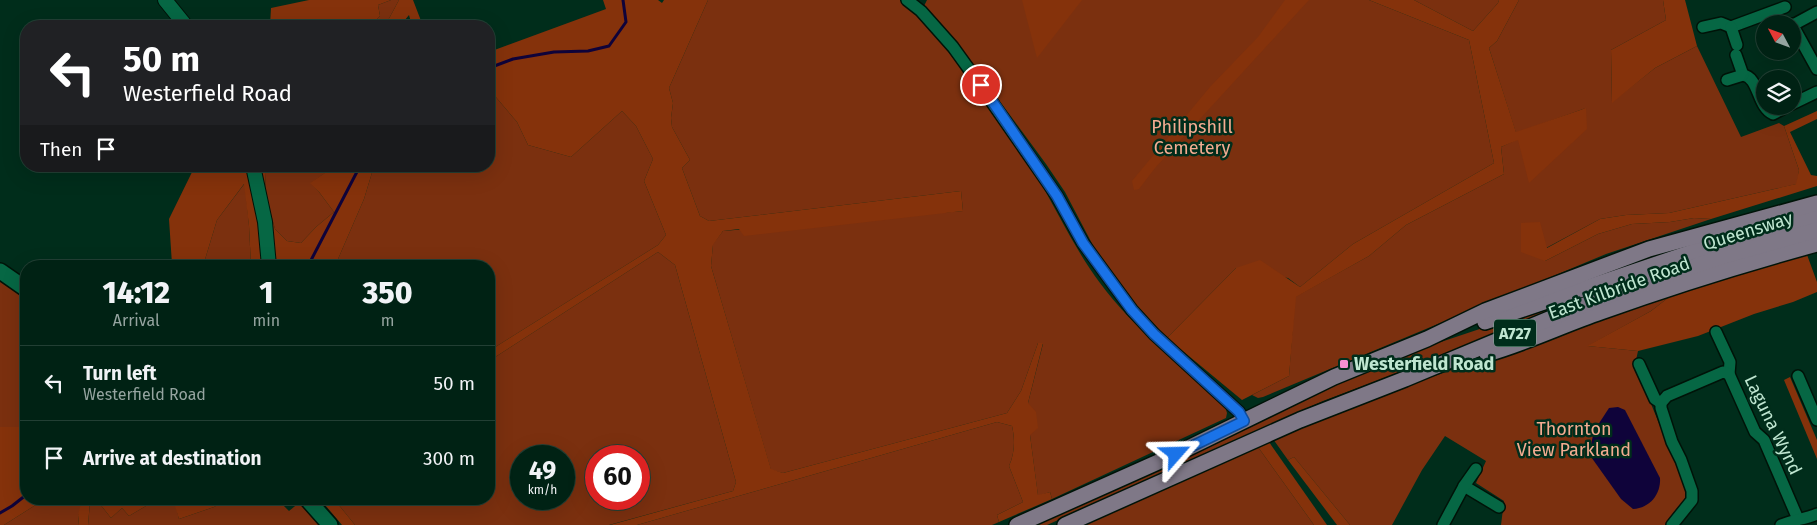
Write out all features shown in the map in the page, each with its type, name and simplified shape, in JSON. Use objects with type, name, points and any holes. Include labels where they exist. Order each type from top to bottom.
[{"type":"main road","name":"East Kilbride Road","points":[[1427,340],[1485,311],[1642,252],[1817,203]]},
{"type":"main road","name":"Queensway","points":[[1692,252],[1817,216]]},
{"type":"main road","name":"Queensway","points":[[1689,268],[1817,230]]},
{"type":"main road","name":"East Kilbride Road","points":[[1405,379],[1510,347],[1599,313],[1744,264],[1817,244]]},
{"type":"main road","name":"East Kilbride Road","points":[[1065,525],[1314,414],[1405,379],[1561,314],[1624,282],[1692,252]]},
{"type":"main road","name":"East Kilbride Road","points":[[1017,525],[1127,476],[1334,377],[1427,340],[1624,282],[1689,268]]},
{"type":"main road","points":[[0,271],[20,285]]},
{"type":"main road","points":[[312,505],[330,525]]},
{"type":"street","points":[[165,0],[181,20]]},
{"type":"street","points":[[907,0],[921,11],[953,47],[1057,196],[1083,243],[1132,310],[1154,334],[1239,412],[1244,421]]},
{"type":"street","points":[[1703,27],[1721,23],[1731,27],[1785,4]]},
{"type":"street","points":[[1801,20],[1817,12]]},
{"type":"street","points":[[1731,27],[1743,75]]},
{"type":"street","points":[[1801,40],[1817,69]]},
{"type":"street","points":[[1727,80],[1743,75],[1748,76],[1756,89]]},
{"type":"street","points":[[1801,100],[1817,92]]},
{"type":"street","points":[[254,172],[265,222],[268,260]]},
{"type":"street","name":"Laguna Wynd","points":[[1716,332],[1730,362],[1729,374],[1755,432],[1764,440],[1798,519]]},
{"type":"street","points":[[1639,364],[1655,399],[1661,403],[1672,442],[1681,460],[1692,491],[1692,500],[1672,525]]},
{"type":"street","name":"Laguna Wynd","points":[[1661,403],[1667,396],[1692,386],[1696,382],[1724,372],[1729,374]]},
{"type":"street","points":[[1798,376],[1817,420]]},
{"type":"street","points":[[1443,525],[1464,486],[1476,469]]},
{"type":"street","points":[[1464,486],[1499,507]]},
{"type":"street","points":[[1781,525],[1817,514]]},
{"type":"green space","points":[[391,0],[399,0],[388,20],[376,20],[380,16],[378,5]]},
{"type":"green space","points":[[708,0],[904,0],[992,108],[1038,178],[1083,258],[1113,300],[1143,331],[1223,400],[1227,413],[1226,418],[1052,499],[1050,492],[1038,496],[1028,403],[1043,344],[1038,343],[1021,391],[1007,413],[783,473],[771,470],[711,266],[713,244],[723,231],[963,211],[961,191],[709,221],[700,216],[682,168],[690,160],[672,127],[673,103],[669,88]]},
{"type":"green space","name":"Philipshill Cemetery","points":[[927,0],[1369,0],[1469,40],[1494,163],[1353,244],[1300,287],[1288,278],[1236,268],[1167,338],[1108,274],[1065,192],[957,43],[924,6]]},
{"type":"green space","points":[[1414,0],[1499,0],[1473,31]]},
{"type":"green space","points":[[1519,0],[1663,0],[1666,20],[1611,50],[1612,102],[1655,68],[1697,46],[1741,137],[1779,123],[1784,126],[1799,170],[1797,184],[1669,213],[1626,215],[1600,219],[1546,248],[1545,261],[1598,234],[1632,224],[1670,222],[1694,218],[1711,219],[1606,254],[1263,397],[1258,398],[1252,395],[1289,376],[1295,297],[1369,256],[1406,225],[1504,174],[1501,147],[1586,108],[1516,133],[1489,48],[1497,41]]},
{"type":"green space","points":[[495,96],[517,122],[528,145],[571,157],[622,111],[636,126],[653,159],[644,181],[666,235],[658,245],[495,347],[495,260],[338,260],[364,199],[372,172],[495,172]]},
{"type":"green space","points":[[266,172],[327,172],[311,183],[334,212],[301,243],[287,241],[275,229],[265,192]]},
{"type":"green space","points":[[245,183],[251,260],[205,260],[217,220]]},
{"type":"green space","points":[[658,252],[675,265],[736,482],[733,491],[609,525],[355,525],[339,505],[495,505],[495,357]]},
{"type":"green space","points":[[0,280],[20,292],[20,427],[0,427]]},
{"type":"green space","points":[[1620,282],[1501,334],[1323,401],[1047,525],[1031,525],[1381,362]]},
{"type":"green space","name":"Thornton View Parkland","points":[[1677,291],[1651,311],[1588,346],[1638,351],[1635,365],[1686,489],[1687,498],[1666,525],[1501,525],[1504,501],[1476,483],[1486,461],[1445,436],[1422,470],[1392,525],[1350,525],[1294,457],[1288,460],[1273,439],[1343,407]]},
{"type":"green space","points":[[997,422],[1012,426],[1014,446],[1009,466],[1023,502],[997,515],[999,522],[992,525],[637,525]]},
{"type":"green space","points":[[1258,447],[1314,525],[1078,525]]},
{"type":"green space","points":[[36,505],[87,505],[78,515],[79,525],[4,525]]},
{"type":"green space","points":[[90,505],[101,505],[111,518],[122,508],[129,516],[148,505],[173,505],[176,506],[179,519],[218,505],[283,505],[289,511],[296,505],[303,505],[321,525],[88,525]]},
{"type":"shaded area","points":[[309,0],[391,0],[378,5],[380,16],[376,20],[270,20],[271,8]]},
{"type":"shaded area","points":[[399,0],[413,0],[421,20],[410,20],[409,15],[405,20],[388,20]]},
{"type":"shaded area","points":[[603,0],[658,0],[662,3],[664,0],[708,0],[669,88],[673,103],[672,127],[690,160],[682,168],[700,216],[709,221],[961,191],[963,211],[744,236],[739,229],[723,231],[713,245],[711,266],[771,469],[783,473],[1007,413],[1021,391],[1038,343],[1043,343],[1028,403],[1036,412],[1038,428],[1030,435],[1038,495],[1050,492],[1052,499],[999,522],[997,515],[1023,502],[1009,466],[1014,446],[1012,426],[997,422],[637,525],[610,525],[733,491],[736,482],[675,265],[658,252],[495,357],[495,347],[658,245],[666,235],[644,181],[653,159],[636,126],[622,111],[571,157],[528,145],[517,122],[495,96],[495,50],[606,9]]},
{"type":"shaded area","points":[[1022,0],[1082,0],[1037,58]]},
{"type":"shaded area","points":[[1285,0],[1309,0],[1155,168],[1139,189],[1134,190],[1132,181],[1210,87],[1258,37]]},
{"type":"shaded area","points":[[1369,0],[1414,0],[1473,31],[1499,0],[1519,0],[1497,41],[1489,48],[1516,132],[1586,108],[1587,129],[1529,183],[1518,140],[1501,147],[1504,174],[1406,225],[1369,256],[1296,297],[1289,376],[1242,400],[1167,338],[1236,268],[1260,260],[1300,287],[1353,244],[1494,163],[1469,40]]},
{"type":"shaded area","points":[[1663,0],[1685,0],[1697,46],[1655,68],[1612,103],[1611,50],[1666,20]]},
{"type":"shaded area","points":[[1817,111],[1817,119],[1790,132],[1811,175],[1817,176],[1817,186],[1711,219],[1694,218],[1670,222],[1632,224],[1598,234],[1545,261],[1521,252],[1521,223],[1540,222],[1547,248],[1600,219],[1626,215],[1669,213],[1796,184],[1799,170],[1784,126]]},
{"type":"shaded area","points":[[192,172],[266,172],[265,192],[275,229],[287,241],[301,243],[334,212],[310,183],[326,172],[372,172],[364,199],[338,260],[251,260],[244,184],[217,220],[205,260],[172,260],[169,219]]},
{"type":"shaded area","points":[[1806,252],[1817,282],[1817,292],[1698,336],[1638,351],[1587,346],[1651,311],[1677,291]]},
{"type":"shaded area","points":[[1790,377],[1817,440],[1817,459],[1784,380]]},
{"type":"shaded area","points":[[1618,407],[1625,410],[1660,478],[1659,489],[1656,495],[1649,503],[1639,508],[1633,509],[1621,499],[1589,454],[1594,431],[1609,408]]},
{"type":"shaded area","points":[[0,427],[20,427],[20,505],[36,505],[4,525],[0,525]]},
{"type":"shaded area","points":[[1269,442],[1327,525],[1314,525],[1258,447]]},
{"type":"shaded area","points":[[1294,457],[1350,525],[1337,525],[1288,460]]},
{"type":"shaded area","points":[[80,505],[90,505],[88,525],[79,525],[78,515]]},
{"type":"shaded area","points":[[101,505],[148,505],[129,516],[122,508],[111,518]]},
{"type":"shaded area","points":[[172,505],[218,505],[179,519],[175,506]]},
{"type":"shaded area","points":[[325,505],[339,505],[355,525],[342,525]]},
{"type":"waterway","points":[[495,66],[513,59],[554,52],[588,51],[609,46],[626,22],[623,0]]},
{"type":"waterway","points":[[311,260],[357,172]]},
{"type":"waterway","points":[[0,513],[20,500]]},
{"type":"place","name":"Westerfield Road","points":[[1344,364]]},
{"type":"route","points":[[981,85],[1057,196],[1083,243],[1132,310],[1154,334],[1239,412],[1244,421],[1176,454]]}]
